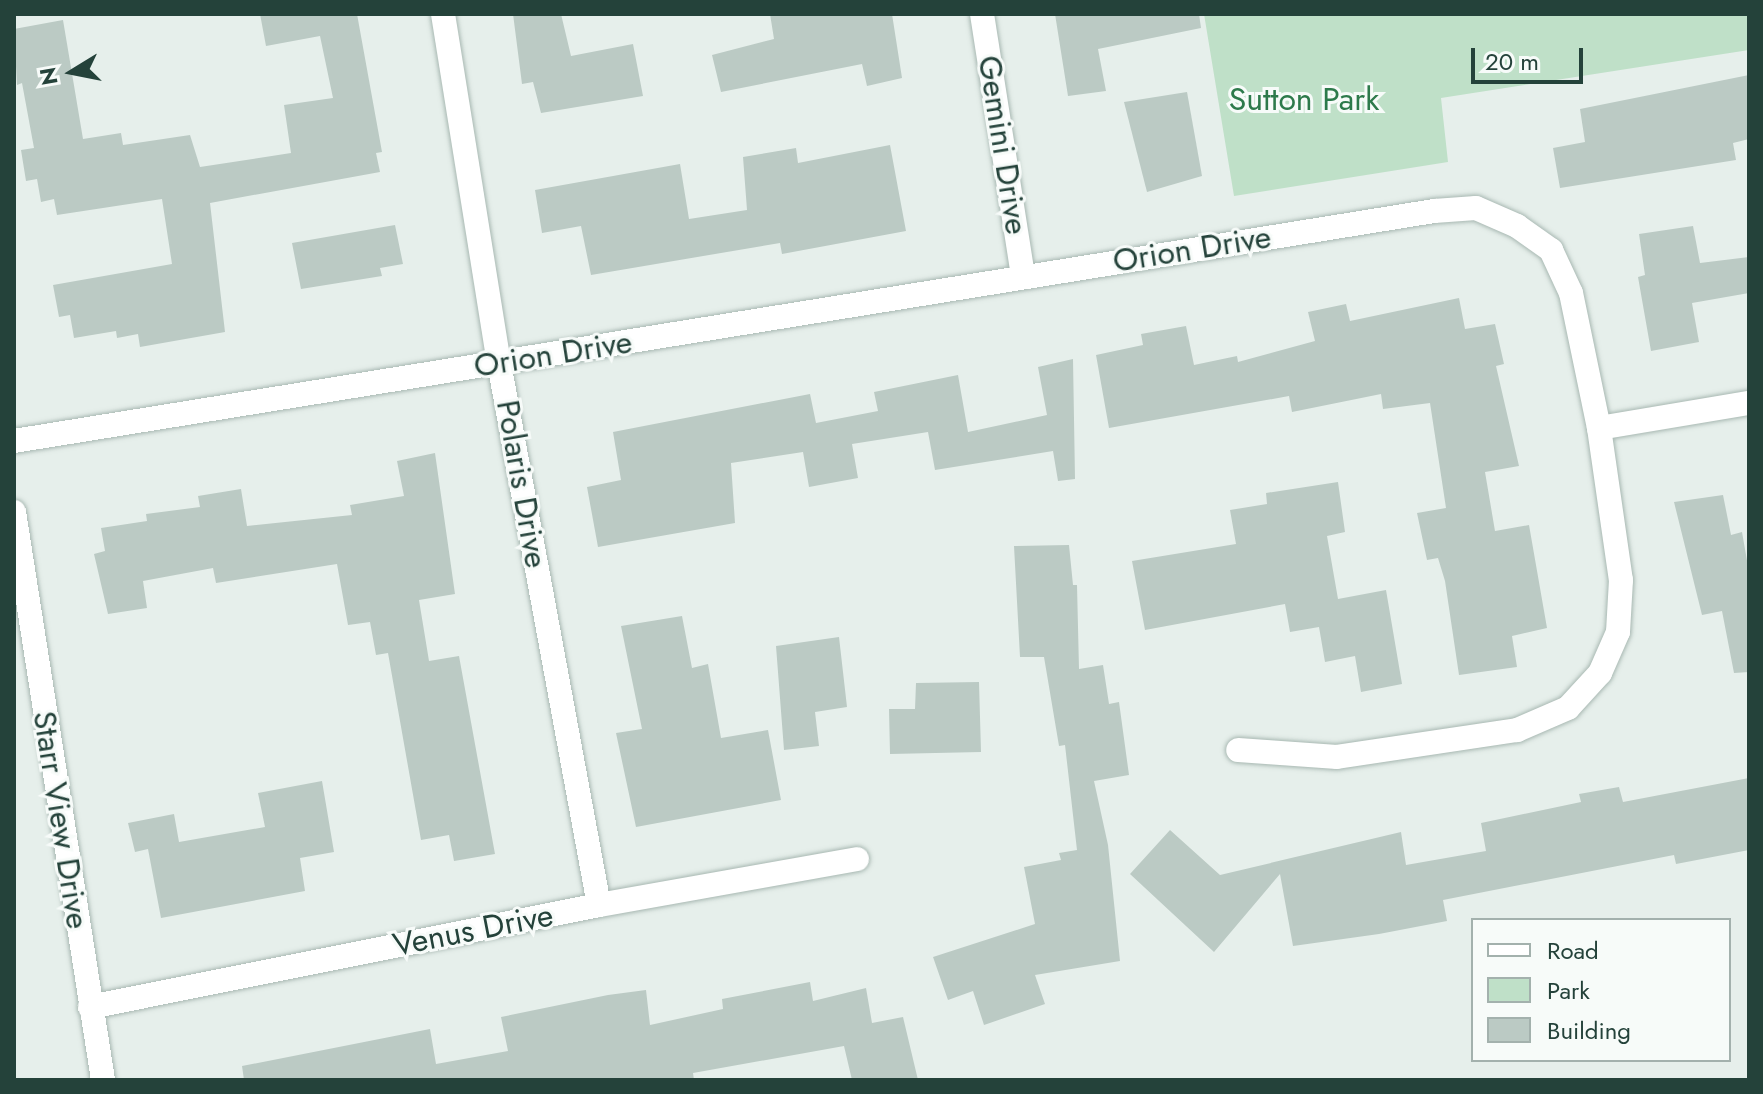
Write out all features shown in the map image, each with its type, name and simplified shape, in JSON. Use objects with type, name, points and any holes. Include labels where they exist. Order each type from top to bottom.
[{"type":"street","name":"Polaris Drive","points":[[443,14],[499,363],[599,905]]},
{"type":"street","name":"Gemini Drive","points":[[982,14],[1023,275]]},
{"type":"street","name":"Orion Drive","points":[[14,441],[1023,275],[1476,208],[1517,226],[1551,250],[1571,293],[1599,428],[1621,580],[1618,632],[1600,673],[1568,708],[1517,730],[1337,757],[1238,750]]},
{"type":"street","points":[[1599,428],[1749,403]]},
{"type":"street","name":"Starr View Drive","points":[[14,512],[103,1080]]},
{"type":"street","name":"Venus Drive","points":[[90,1007],[599,905],[857,859]]},
{"type":"green space","name":"Sutton Park","points":[[1204,14],[1749,14],[1749,50],[1441,98],[1448,162],[1234,196]]},
{"type":"building","points":[[260,14],[357,14],[382,152],[376,153],[380,172],[210,203],[225,332],[140,347],[138,334],[117,338],[116,331],[74,338],[70,315],[59,317],[53,285],[172,264],[162,199],[57,215],[54,199],[41,202],[37,179],[26,181],[21,150],[34,148],[22,83],[17,85],[14,29],[63,20],[83,139],[121,133],[123,145],[190,135],[200,167],[291,153],[284,105],[333,98],[320,36],[266,46]]},
{"type":"building","points":[[513,14],[561,14],[571,56],[633,44],[643,96],[541,113],[533,82],[522,84]]},
{"type":"building","points":[[770,14],[892,14],[902,78],[867,86],[862,64],[721,92],[712,55],[774,39]]},
{"type":"building","points":[[1055,14],[1199,14],[1201,28],[1098,49],[1106,91],[1068,96]]},
{"type":"building","points":[[1749,75],[1749,139],[1733,143],[1736,160],[1560,188],[1553,148],[1585,142],[1580,109]]},
{"type":"building","points":[[1187,92],[1202,176],[1147,192],[1124,102]]},
{"type":"building","points":[[890,145],[906,231],[782,254],[780,243],[591,275],[581,226],[542,233],[535,190],[680,164],[689,219],[747,210],[743,157],[796,148],[798,163]]},
{"type":"building","points":[[395,225],[403,264],[380,268],[382,276],[301,289],[292,243]]},
{"type":"building","points":[[1693,226],[1700,263],[1749,257],[1749,293],[1692,303],[1699,342],[1651,351],[1638,277],[1645,275],[1639,234]]},
{"type":"building","points":[[1459,298],[1465,329],[1495,324],[1504,364],[1496,366],[1519,466],[1485,472],[1495,531],[1529,525],[1547,628],[1512,636],[1517,667],[1459,675],[1445,581],[1438,558],[1427,560],[1417,513],[1446,508],[1430,403],[1383,409],[1381,394],[1292,412],[1289,396],[1109,428],[1096,355],[1143,345],[1141,334],[1186,326],[1194,365],[1237,356],[1238,362],[1315,341],[1308,312],[1346,304],[1350,321]]},
{"type":"building","points":[[1073,359],[1075,479],[1058,481],[1053,451],[935,470],[928,432],[852,444],[858,478],[809,487],[803,452],[731,463],[735,523],[598,547],[587,487],[621,480],[613,432],[810,394],[816,423],[878,411],[874,392],[958,375],[968,432],[1047,415],[1038,367]]},
{"type":"building","points":[[435,453],[455,594],[419,600],[429,661],[459,656],[495,854],[454,861],[449,835],[421,840],[388,653],[376,655],[370,622],[348,625],[337,564],[216,583],[213,568],[143,581],[147,608],[108,614],[94,554],[105,551],[101,528],[147,521],[146,514],[200,507],[198,496],[241,489],[247,526],[352,515],[350,505],[404,496],[397,461]]},
{"type":"building","points":[[1338,482],[1345,532],[1327,536],[1338,599],[1386,590],[1402,684],[1361,692],[1355,656],[1325,662],[1319,627],[1290,632],[1285,604],[1145,630],[1132,561],[1236,544],[1230,510],[1267,504],[1266,493]]},
{"type":"building","points":[[1723,495],[1731,535],[1742,532],[1749,572],[1749,672],[1734,673],[1722,611],[1702,615],[1674,502]]},
{"type":"building","points":[[1069,545],[1073,585],[1077,585],[1079,669],[1103,665],[1109,704],[1119,702],[1129,775],[1094,781],[1108,845],[1120,961],[1035,975],[1045,1004],[984,1025],[973,991],[948,1000],[933,957],[1035,924],[1024,867],[1061,860],[1059,853],[1077,850],[1065,745],[1059,746],[1044,657],[1020,657],[1014,546]]},
{"type":"building","points":[[682,616],[692,668],[708,664],[721,738],[768,730],[781,800],[636,827],[616,733],[642,729],[621,626]]},
{"type":"building","points":[[839,637],[847,707],[815,712],[819,746],[784,750],[776,646]]},
{"type":"building","points":[[979,682],[981,752],[890,754],[889,709],[915,709],[916,683]]},
{"type":"building","points":[[1749,778],[1749,850],[1676,864],[1674,855],[1443,900],[1447,921],[1379,934],[1293,946],[1280,874],[1214,952],[1130,874],[1170,830],[1220,875],[1401,832],[1406,865],[1486,851],[1481,823],[1581,802],[1579,794],[1619,787],[1623,802]]},
{"type":"building","points":[[322,781],[334,852],[300,858],[305,891],[161,918],[148,849],[135,852],[128,823],[174,814],[179,842],[265,827],[258,793]]},
{"type":"building","points":[[810,982],[813,1001],[866,988],[872,1023],[903,1017],[918,1080],[852,1080],[844,1046],[693,1073],[694,1080],[244,1080],[242,1066],[430,1029],[436,1064],[508,1051],[501,1017],[608,995],[646,990],[650,1025],[723,1009],[722,999]]}]
